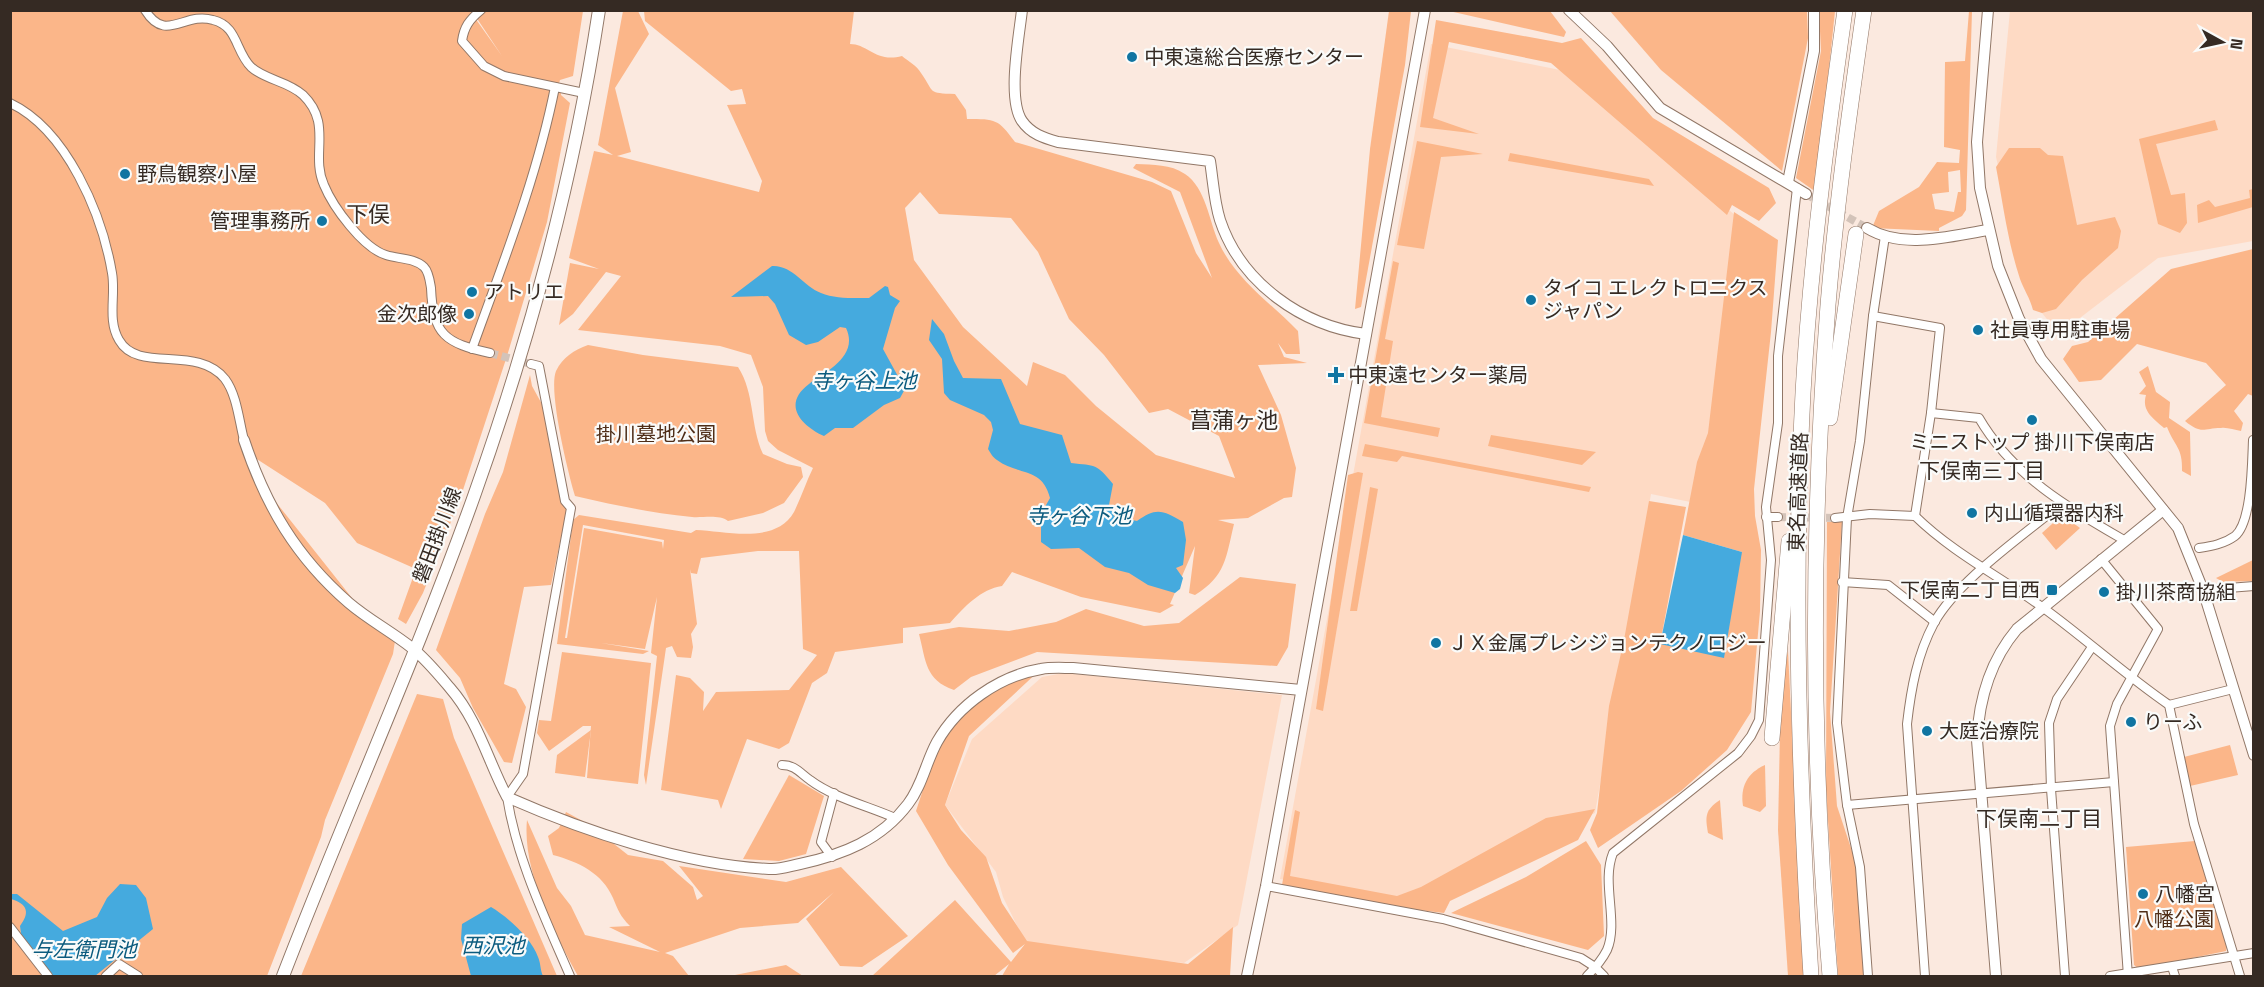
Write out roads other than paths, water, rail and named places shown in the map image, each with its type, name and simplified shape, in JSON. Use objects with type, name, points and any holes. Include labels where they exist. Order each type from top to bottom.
[{"type":"highway","name":"東名高速道路","points":[[1811,976],[1803,854],[1797,657],[1803,392],[1823,178],[1845,10]]},
{"type":"highway","name":"東名高速道路","points":[[1830,976],[1816,709],[1818,509],[1828,304],[1842,174],[1864,10]]},
{"type":"highway","points":[[1818,509],[1862,231]]},
{"type":"highway","points":[[1772,738],[1795,455],[1803,392]]},
{"type":"main road","name":"磐田掛川線","points":[[584,93],[591,10]]},
{"type":"main road","name":"磐田掛川線","points":[[283,976],[415,650],[474,495],[518,360],[553,235],[584,93],[599,10]]},
{"type":"street","points":[[145,10],[151,20],[161,27],[173,27],[193,17],[212,19],[226,25],[233,33],[242,56],[253,69],[303,95],[316,113],[320,127],[320,173],[324,186],[342,213],[369,247],[384,255],[418,262],[426,269],[430,284],[432,314],[441,332],[454,342],[490,353]]},
{"type":"street","points":[[481,10],[464,30],[462,41],[484,66],[504,76],[584,93]]},
{"type":"street","points":[[1022,10],[1016,107],[1023,122],[1037,136],[1058,142],[1210,161],[1221,223],[1238,255],[1261,285],[1274,297],[1315,321],[1366,334]]},
{"type":"street","points":[[1247,976],[1266,886],[1425,10]]},
{"type":"street","points":[[1569,10],[1606,46],[1660,108],[1797,188]]},
{"type":"street","points":[[1587,976],[1607,950],[1610,938],[1608,865],[1613,853],[1738,753],[1751,736],[1759,720],[1771,560],[1766,517],[1778,423],[1778,356],[1815,51],[1814,10]]},
{"type":"street","points":[[1988,10],[1977,142],[1980,188],[1998,266],[2019,319],[2041,359],[2163,510],[2188,548],[2253,755]]},
{"type":"street","points":[[472,349],[501,273],[539,155],[555,87]]},
{"type":"street","points":[[10,103],[28,112],[36,120],[80,178],[102,233],[113,275],[111,308],[119,341],[136,355],[200,361],[213,367],[226,381],[233,397],[256,477],[272,510],[306,560],[351,604],[415,650],[453,691],[465,709],[482,736],[507,797],[511,822],[527,874],[570,976]]},
{"type":"street","points":[[1862,231],[1916,241],[1988,230]]},
{"type":"street","points":[[1868,976],[1860,867],[1847,805],[1837,723],[1842,582],[1847,518],[1860,441],[1873,316],[1885,236]]},
{"type":"street","points":[[1873,316],[1940,328],[1931,413],[1915,516]]},
{"type":"street","points":[[507,797],[523,774],[571,508],[565,501],[539,366],[531,364]]},
{"type":"street","points":[[1931,413],[1979,418],[1993,443],[2061,504],[2124,540]]},
{"type":"street","points":[[2199,548],[2223,543],[2242,528],[2248,496],[2253,440]]},
{"type":"street","points":[[1925,976],[1907,724],[1911,685],[1935,622],[1963,587],[2061,504]]},
{"type":"street","points":[[1995,976],[1981,794],[1978,722],[1990,672],[2002,647],[2042,607],[2163,510]]},
{"type":"street","points":[[1835,518],[1870,514],[1915,516],[1938,538],[2042,607],[2133,680],[2169,705],[2194,824],[2240,976]]},
{"type":"street","points":[[1766,517],[1778,517]]},
{"type":"street","points":[[2102,559],[2158,629],[2133,680],[2112,715],[2110,726],[2128,975]]},
{"type":"street","points":[[1842,582],[1888,585],[1935,622]]},
{"type":"street","points":[[2203,590],[2253,586]]},
{"type":"street","points":[[2065,976],[2051,789],[2049,723],[2057,699],[2092,647]]},
{"type":"street","points":[[507,797],[584,828],[694,859],[771,870],[832,857],[855,849],[896,818],[909,803],[937,743],[959,711],[982,693],[1006,681],[1041,669],[1073,668],[1301,690]]},
{"type":"street","points":[[2169,705],[2233,689]]},
{"type":"street","points":[[782,765],[791,765],[811,781],[834,793],[896,818]]},
{"type":"street","points":[[1847,805],[2114,782]]},
{"type":"street","points":[[832,857],[821,842],[834,793]]},
{"type":"street","points":[[1266,886],[1443,919],[1581,958],[1604,976]]},
{"type":"street","points":[[10,927],[48,976]]},
{"type":"street","points":[[2110,976],[2173,972],[2253,953]]},
{"type":"street","points":[[106,976],[119,964],[138,976]]},
{"type":"water","name":"寺ヶ谷上池","points":[[772,266],[792,272],[815,290],[832,296],[869,298],[885,286],[888,287],[890,295],[900,301],[895,308],[883,349],[905,389],[900,398],[884,405],[853,428],[835,428],[824,436],[802,421],[796,407],[796,400],[809,384],[832,368],[845,355],[849,338],[846,328],[840,327],[818,342],[806,345],[789,335],[775,304],[768,296],[731,297]]},
{"type":"water","name":"寺ヶ谷下池","points":[[932,319],[944,334],[963,378],[1001,379],[1020,424],[1062,435],[1071,463],[1095,467],[1107,477],[1113,484],[1109,505],[1114,516],[1137,521],[1149,514],[1160,512],[1183,522],[1186,540],[1183,565],[1176,568],[1183,578],[1180,589],[1175,593],[1148,585],[1129,573],[1105,567],[1079,548],[1051,549],[1041,542],[1041,514],[1050,498],[1046,488],[1035,476],[1005,465],[994,458],[988,449],[993,430],[991,422],[984,415],[950,400],[944,393],[942,359],[929,340]]},
{"type":"water","points":[[1683,535],[1742,552],[1724,658],[1660,644]]},
{"type":"water","name":"与左衛門池","points":[[120,884],[136,885],[146,898],[153,929],[95,976],[51,976],[22,940],[20,926],[26,910],[24,906],[11,899],[11,894],[17,894],[63,931],[97,917],[107,898]]},
{"type":"water","name":"西沢池","points":[[491,907],[512,922],[531,943],[543,976],[471,976],[461,939],[462,924]]},
{"type":"tunnel","points":[[1806,194],[1867,228]]},
{"type":"tunnel","points":[[490,353],[531,364]]},
{"type":"tunnel","points":[[1778,517],[1835,518]]},
{"type":"place","name":"中東遠総合医療センター","points":[[1132,57]]},
{"type":"place","name":"野鳥観察小屋","points":[[125,174]]},
{"type":"place","name":"管理事務所","points":[[322,221]]},
{"type":"place","name":"アトリエ","points":[[472,292]]},
{"type":"place","name":"タイコ エレクトロニクス ジャパン","points":[[1531,300]]},
{"type":"place","name":"金次郎像","points":[[469,314]]},
{"type":"place","name":"社員専用駐車場","points":[[1978,330]]},
{"type":"place","name":"中東遠センター薬局","points":[[1336,375]]},
{"type":"place","name":"ミニストップ 掛川下俣南店","points":[[2032,420]]},
{"type":"place","name":"内山循環器内科","points":[[1972,513]]},
{"type":"place","name":"下俣南二丁目西","points":[[2052,590]]},
{"type":"place","name":"掛川茶商協組","points":[[2104,592]]},
{"type":"place","name":"ＪＸ金属プレシジョンテクノロジー","points":[[1436,643]]},
{"type":"place","name":"りーふ","points":[[2131,722]]},
{"type":"place","name":"大庭治療院","points":[[1927,731]]},
{"type":"place","name":"八幡宮","points":[[2143,894]]},
{"type":"district","name":"下俣","points":[[368,214]]},
{"type":"district","name":"菖蒲ヶ池","points":[[1234,420]]},
{"type":"district","name":"下俣南三丁目","points":[[1982,471]]},
{"type":"district","name":"下俣南二丁目","points":[[2039,819]]},
{"type":"park label","name":"掛川墓地公園","points":[[656,434]]},
{"type":"park label","name":"八幡公園","points":[[2174,919]]}]
